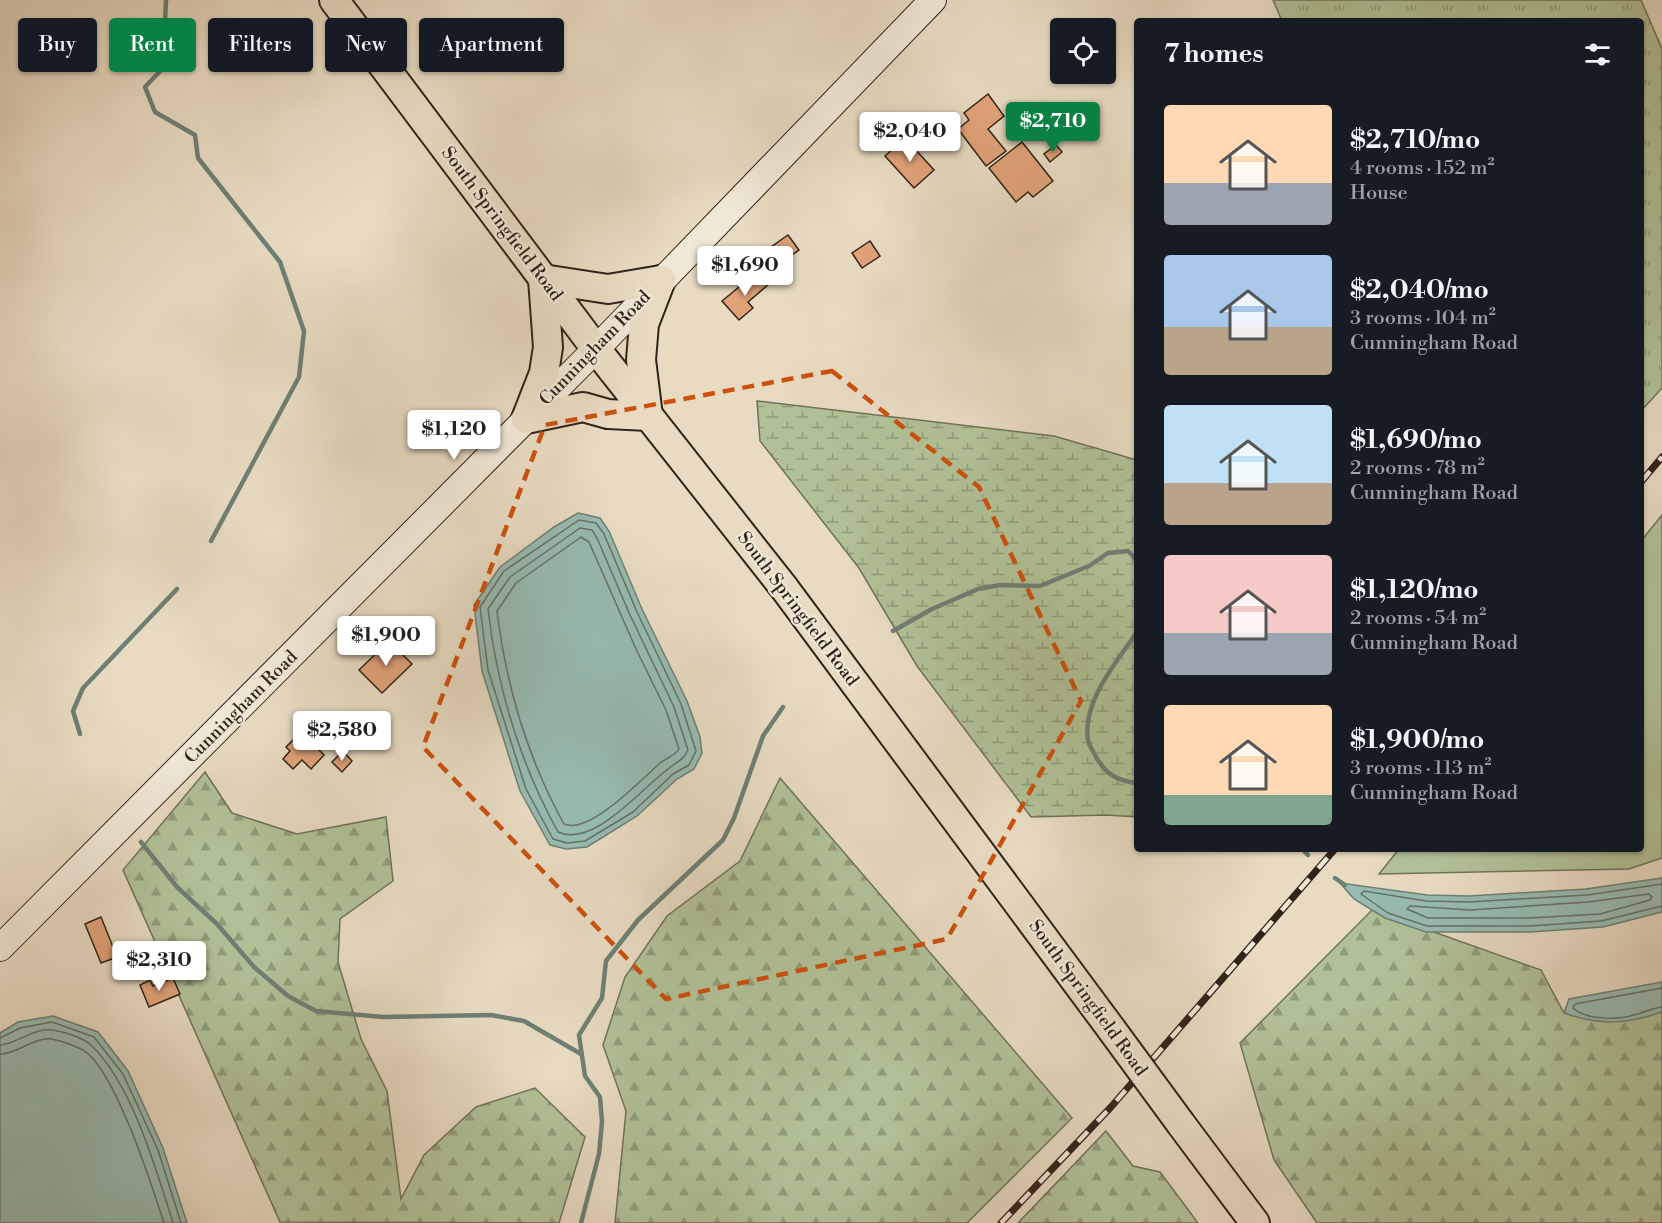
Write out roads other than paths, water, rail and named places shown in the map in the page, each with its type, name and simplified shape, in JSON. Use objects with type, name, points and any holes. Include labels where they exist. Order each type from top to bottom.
[{"type":"main road","name":"South Springfield Road","points":[[334,0],[596,349],[785,589],[1255,1223]]},
{"type":"main road","name":"Cunningham Road","points":[[0,948],[596,349],[933,0]]},
{"type":"main road","points":[[526,419],[544,373],[548,347],[543,279],[608,290],[661,280]]},
{"type":"main road","points":[[526,419],[560,410],[584,407],[608,414],[648,416],[641,360],[644,324],[661,280]]},
{"type":"water","points":[[578,513],[600,518],[609,531],[642,609],[687,701],[700,737],[702,753],[694,769],[677,779],[637,816],[587,847],[566,849],[550,845],[520,791],[482,671],[474,605],[500,567],[554,527]]},
{"type":"water","points":[[1662,878],[1662,912],[1603,927],[1530,932],[1426,932],[1385,918],[1354,899],[1340,883],[1427,895],[1469,896],[1586,889]]},
{"type":"water","points":[[1662,982],[1662,1012],[1637,1019],[1613,1022],[1590,1020],[1564,1013],[1569,999]]},
{"type":"water","points":[[53,1016],[98,1032],[128,1071],[163,1148],[187,1223],[0,1223],[0,1033],[18,1022]]},
{"type":"waterway","points":[[166,0],[163,68],[145,87],[155,112],[195,135],[198,158],[280,262],[304,331],[299,377],[211,541]]},
{"type":"waterway","points":[[893,631],[932,609],[978,589],[1000,585],[1040,586],[1089,566],[1108,553],[1128,551],[1134,557]]},
{"type":"waterway","points":[[80,734],[73,711],[83,688],[177,589]]},
{"type":"waterway","points":[[1134,636],[1103,683],[1090,711],[1088,725],[1089,744],[1104,768],[1113,776],[1134,782]]},
{"type":"waterway","points":[[581,1223],[599,1154],[602,1122],[600,1097],[585,1076],[579,1035],[602,998],[606,961],[638,920],[723,840],[734,818],[763,736],[783,707]]},
{"type":"waterway","points":[[141,842],[177,887],[217,924],[254,967],[288,996],[316,1011],[383,1017],[491,1015],[524,1021],[581,1054]]},
{"type":"waterway","points":[[1305,852],[1308,855]]},
{"type":"waterway","points":[[1335,878],[1345,885]]},
{"type":"railway","points":[[1644,478],[1662,457]]},
{"type":"railway","points":[[1001,1223],[1111,1107],[1332,852]]}]
